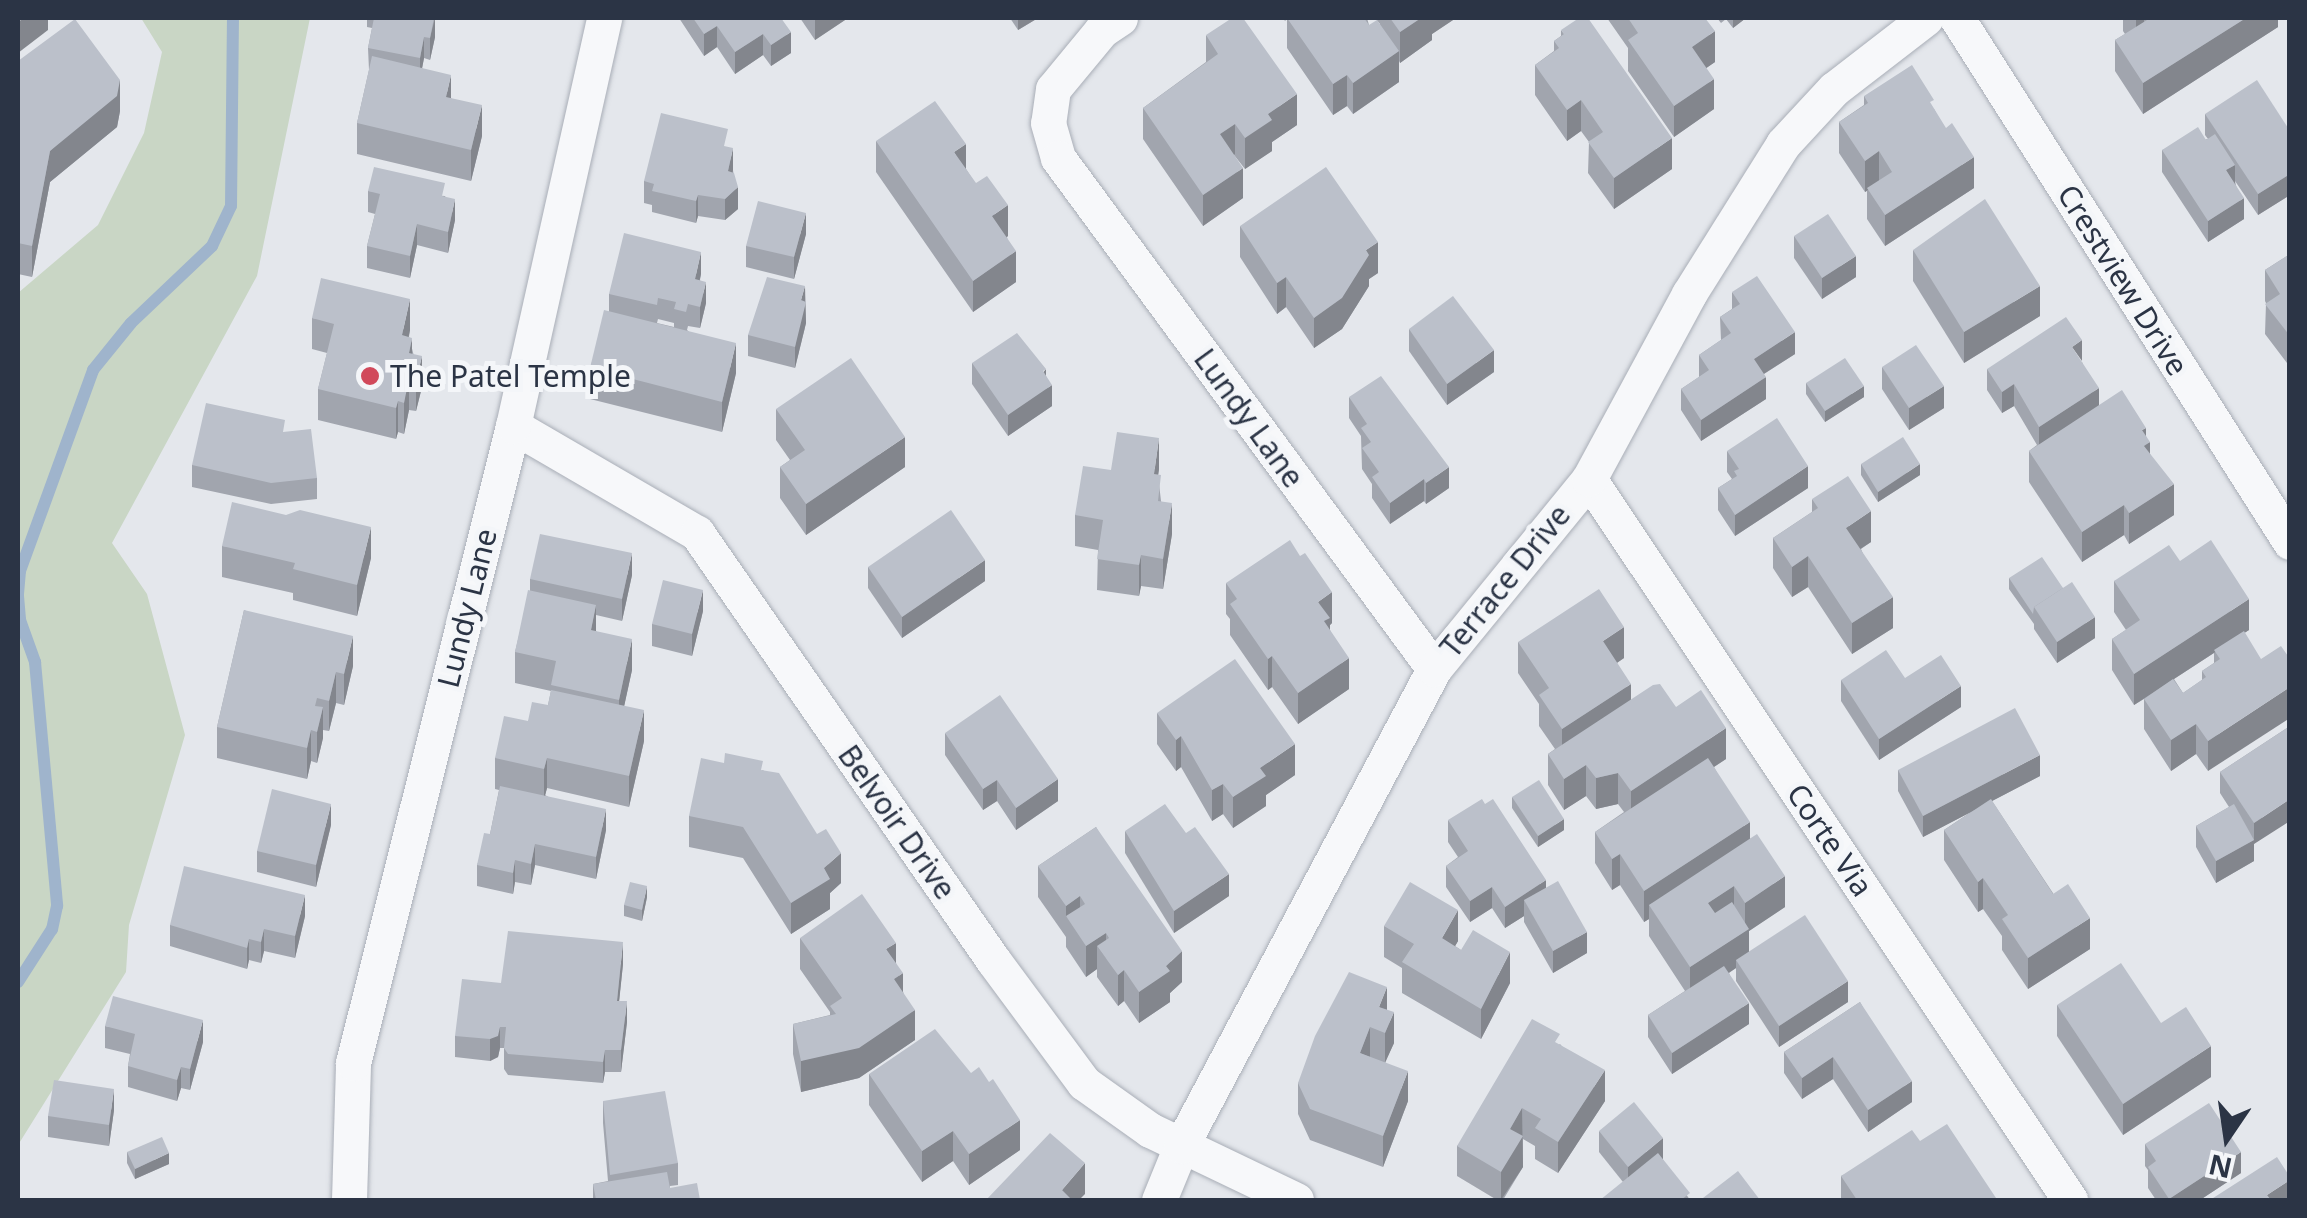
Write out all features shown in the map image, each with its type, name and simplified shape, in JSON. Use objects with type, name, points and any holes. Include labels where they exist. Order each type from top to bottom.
[{"type":"street","name":"Lundy Lane","points":[[349,1200],[353,1063],[513,426],[604,18]]},
{"type":"street","name":"Lundy Lane","points":[[1120,18],[1102,31],[1053,89],[1048,124],[1058,158],[1434,669]]},
{"type":"street","name":"Terrace Drive","points":[[1159,1200],[1181,1146],[1434,669],[1589,479],[1688,294],[1783,144],[1834,89],[1926,18]]},
{"type":"street","name":"Crestview Drive","points":[[1957,18],[2290,542]]},
{"type":"street","name":"Belvoir Drive","points":[[513,426],[697,532],[993,960],[1084,1083],[1150,1130],[1296,1200]]},
{"type":"street","name":"Corte Via","points":[[1589,479],[2070,1200]]},
{"type":"green space","points":[[141,18],[310,18],[257,276],[112,543],[147,594],[185,735],[129,925],[126,972],[18,1145],[18,293],[98,225],[144,133],[162,52]]},
{"type":"building","points":[[374,18],[434,18],[430,38],[424,37],[420,58],[368,48]]},
{"type":"building","points":[[693,18],[781,18],[791,32],[771,45],[763,34],[735,52],[717,26],[704,34]]},
{"type":"building","points":[[1232,18],[1243,18],[1297,94],[1268,114],[1272,120],[1245,138],[1235,124],[1220,134],[1243,168],[1203,195],[1143,108],[1218,54],[1206,35]]},
{"type":"building","points":[[1287,18],[1364,18],[1369,25],[1377,20],[1399,51],[1353,83],[1347,75],[1333,84]]},
{"type":"building","points":[[1390,18],[1421,18],[1400,32]]},
{"type":"building","points":[[1579,18],[1588,18],[1672,138],[1614,178],[1588,142],[1603,132],[1581,100],[1567,110],[1535,65],[1559,48],[1554,41],[1564,34],[1561,30]]},
{"type":"building","points":[[1628,18],[1705,18],[1715,31],[1692,47],[1714,79],[1674,106],[1628,40],[1638,33]]},
{"type":"building","points":[[2146,18],[2246,18],[2143,83],[2115,40]]},
{"type":"building","points":[[75,19],[120,80],[117,96],[50,151],[32,246],[18,243],[18,61]]},
{"type":"building","points":[[372,56],[451,75],[446,97],[482,105],[471,150],[357,123]]},
{"type":"building","points":[[1912,65],[1946,128],[1952,123],[1974,157],[1885,215],[1867,188],[1892,172],[1879,151],[1865,161],[1839,122],[1868,103],[1864,96]]},
{"type":"building","points":[[2257,80],[2290,131],[2290,174],[2258,194],[2205,114]]},
{"type":"building","points":[[935,101],[966,144],[954,152],[976,183],[987,176],[1008,205],[992,216],[1016,251],[973,281],[876,141]]},
{"type":"building","points":[[661,113],[728,129],[724,146],[733,148],[728,171],[734,173],[738,187],[725,199],[698,195],[696,201],[652,191],[654,184],[644,181]]},
{"type":"building","points":[[2198,127],[2206,140],[2215,134],[2235,165],[2226,170],[2244,198],[2208,221],[2162,150]]},
{"type":"building","points":[[374,167],[445,183],[442,196],[455,199],[448,232],[417,224],[410,256],[367,246],[380,194],[368,191]]},
{"type":"building","points":[[1326,167],[1378,242],[1366,250],[1369,255],[1342,298],[1314,318],[1286,277],[1277,283],[1240,226]]},
{"type":"building","points":[[1985,199],[2040,286],[1964,332],[1913,250]]},
{"type":"building","points":[[758,201],[806,213],[794,257],[746,246]]},
{"type":"building","points":[[1828,214],[1856,256],[1822,278],[1794,236]]},
{"type":"building","points":[[624,233],[701,252],[695,279],[706,282],[700,307],[688,304],[686,312],[674,309],[676,302],[658,298],[657,305],[609,294]]},
{"type":"building","points":[[2290,254],[2290,336],[2265,304],[2280,294],[2265,270]]},
{"type":"building","points":[[1757,276],[1795,332],[1754,359],[1766,377],[1701,420],[1681,389],[1709,370],[1699,355],[1731,333],[1720,317],[1740,304],[1732,292]]},
{"type":"building","points":[[767,277],[805,286],[801,300],[806,302],[795,347],[748,335]]},
{"type":"building","name":"The Patel Temple","points":[[321,278],[410,299],[402,335],[412,338],[409,353],[422,356],[416,381],[409,379],[404,403],[398,401],[396,408],[318,389],[334,324],[312,318]]},
{"type":"building","points":[[1453,296],[1494,350],[1447,384],[1409,329]]},
{"type":"building","points":[[604,310],[736,343],[722,402],[590,368]]},
{"type":"building","points":[[2066,317],[2082,340],[2072,347],[2099,388],[2039,427],[2014,384],[2002,392],[1987,369]]},
{"type":"building","points":[[1017,333],[1046,369],[1043,371],[1052,385],[1008,415],[972,363]]},
{"type":"building","points":[[1916,345],[1944,386],[1909,408],[1882,367]]},
{"type":"building","points":[[851,358],[905,437],[806,504],[780,467],[805,450],[776,409]]},
{"type":"building","points":[[1845,358],[1864,386],[1825,411],[1806,383]]},
{"type":"building","points":[[1381,376],[1449,467],[1390,503],[1372,477],[1379,472],[1362,448],[1371,442],[1361,428],[1367,424],[1349,397]]},
{"type":"building","points":[[2122,390],[2146,428],[2142,430],[2150,442],[2144,446],[2174,484],[2129,513],[2124,505],[2082,532],[2029,451]]},
{"type":"building","points":[[206,403],[285,420],[283,432],[311,429],[317,478],[271,483],[192,465]]},
{"type":"building","points":[[1777,418],[1808,466],[1735,515],[1718,488],[1737,476],[1734,471],[1739,469],[1727,451]]},
{"type":"building","points":[[1117,432],[1159,438],[1154,474],[1161,475],[1158,501],[1172,503],[1163,559],[1141,555],[1139,565],[1097,559],[1103,520],[1075,515],[1083,466],[1111,470]]},
{"type":"building","points":[[1903,437],[1920,464],[1878,492],[1861,464]]},
{"type":"building","points":[[1848,476],[1871,511],[1846,528],[1893,597],[1852,623],[1808,556],[1792,567],[1773,538],[1818,508],[1812,499]]},
{"type":"building","points":[[232,502],[286,515],[300,510],[371,527],[357,585],[293,569],[295,563],[222,546]]},
{"type":"building","points":[[951,510],[985,560],[902,617],[868,567]]},
{"type":"building","points":[[540,534],[632,553],[622,599],[530,579]]},
{"type":"building","points":[[1290,540],[1300,556],[1305,553],[1332,592],[1318,602],[1330,618],[1324,621],[1349,658],[1298,693],[1272,656],[1268,659],[1230,604],[1237,599],[1226,583]]},
{"type":"building","points":[[2211,540],[2249,599],[2134,674],[2112,639],[2140,620],[2114,581],[2169,545],[2180,561]]},
{"type":"building","points":[[2042,557],[2063,588],[2034,607],[2033,614],[2009,578]]},
{"type":"building","points":[[663,580],[703,590],[692,634],[652,624]]},
{"type":"building","points":[[2072,582],[2095,617],[2057,642],[2034,607]]},
{"type":"building","points":[[1599,589],[1624,627],[1603,641],[1631,684],[1562,729],[1539,695],[1549,688],[1518,642]]},
{"type":"building","points":[[528,590],[596,605],[591,630],[632,639],[619,700],[551,685],[556,661],[515,652]]},
{"type":"building","points":[[244,610],[353,636],[344,674],[336,672],[329,701],[317,698],[315,706],[323,707],[317,732],[311,730],[307,748],[217,727]]},
{"type":"building","points":[[2244,631],[2261,659],[2281,646],[2290,659],[2290,687],[2208,741],[2196,724],[2171,740],[2144,699],[2173,679],[2183,693],[2206,677],[2202,671],[2220,659],[2214,650]]},
{"type":"building","points":[[1886,650],[1905,678],[1941,655],[1961,686],[1879,739],[1841,680]]},
{"type":"building","points":[[1235,659],[1295,744],[1260,768],[1266,776],[1233,797],[1223,784],[1212,790],[1181,736],[1176,740],[1157,713]]},
{"type":"building","points":[[1660,684],[1676,707],[1701,690],[1726,728],[1631,791],[1618,773],[1596,778],[1586,765],[1564,779],[1548,754]]},
{"type":"building","points":[[551,690],[644,710],[629,776],[547,758],[544,769],[495,758],[504,716],[528,721],[532,702],[548,705]]},
{"type":"building","points":[[1000,695],[1058,779],[1016,808],[997,780],[983,789],[945,733]]},
{"type":"building","points":[[2015,708],[2040,755],[1923,816],[1898,770]]},
{"type":"building","points":[[2290,726],[2290,799],[2254,823],[2220,772]]},
{"type":"building","points":[[725,753],[763,761],[761,770],[779,773],[817,834],[826,829],[841,853],[824,868],[830,879],[791,903],[743,827],[689,816],[701,758],[724,763]]},
{"type":"building","points":[[1708,758],[1750,822],[1644,891],[1620,854],[1612,859],[1595,832]]},
{"type":"building","points":[[1539,780],[1564,819],[1538,836],[1512,797]]},
{"type":"building","points":[[500,786],[606,809],[596,857],[535,844],[531,864],[515,860],[513,873],[477,865],[484,833],[490,834]]},
{"type":"building","points":[[272,789],[331,804],[316,865],[257,851]]},
{"type":"building","points":[[1482,799],[1485,804],[1493,799],[1546,880],[1505,907],[1492,887],[1470,901],[1446,866],[1468,851],[1448,820]]},
{"type":"building","points":[[1991,799],[2053,894],[2068,884],[2090,918],[2028,958],[2002,919],[2008,915],[1983,878],[1978,882],[1944,830]]},
{"type":"building","points":[[1165,804],[1186,833],[1195,827],[1229,874],[1174,911],[1125,831]]},
{"type":"building","points":[[2234,804],[2254,840],[2216,861],[2196,826]]},
{"type":"building","points":[[1096,827],[1182,951],[1166,966],[1170,971],[1139,992],[1124,970],[1118,975],[1097,946],[1109,938],[1106,933],[1086,946],[1066,916],[1085,904],[1080,896],[1066,906],[1038,866]]},
{"type":"building","points":[[1757,834],[1785,876],[1745,903],[1734,886],[1708,903],[1715,913],[1732,902],[1749,929],[1690,967],[1649,905]]},
{"type":"building","points":[[184,866],[305,895],[295,936],[264,929],[261,942],[249,939],[247,948],[170,925]]},
{"type":"building","points":[[1558,881],[1587,932],[1553,951],[1524,900]]},
{"type":"building","points":[[630,882],[647,886],[642,910],[624,905]]},
{"type":"building","points":[[1410,882],[1458,910],[1442,938],[1461,950],[1473,930],[1510,952],[1481,1009],[1402,962],[1414,944],[1384,926]]},
{"type":"building","points":[[862,894],[896,943],[886,949],[903,973],[894,979],[915,1010],[859,1048],[801,1061],[793,1024],[836,1014],[830,1006],[842,998],[800,938]]},
{"type":"building","points":[[1805,915],[1848,981],[1779,1026],[1736,960]]},
{"type":"building","points":[[508,931],[623,942],[617,1001],[627,1001],[621,1050],[605,1050],[603,1062],[508,1054],[504,1048],[506,1027],[500,1027],[498,1036],[490,1039],[455,1036],[462,979],[501,983]]},
{"type":"building","points":[[2121,963],[2161,1023],[2186,1007],[2211,1046],[2123,1104],[2057,1005]]},
{"type":"building","points":[[1724,966],[1749,1003],[1672,1053],[1648,1015]]},
{"type":"building","points":[[1349,972],[1387,987],[1379,1007],[1394,1012],[1385,1033],[1370,1027],[1360,1053],[1408,1071],[1383,1136],[1310,1109],[1298,1083],[1315,1036]]},
{"type":"building","points":[[113,996],[203,1020],[190,1069],[181,1067],[177,1080],[128,1066],[135,1034],[105,1026]]},
{"type":"building","points":[[1860,1002],[1912,1081],[1868,1110],[1833,1057],[1802,1078],[1784,1052]]},
{"type":"building","points":[[1532,1019],[1560,1034],[1555,1042],[1605,1070],[1558,1142],[1535,1128],[1541,1119],[1522,1108],[1510,1129],[1523,1136],[1501,1172],[1457,1146]]},
{"type":"building","points":[[935,1029],[971,1073],[979,1067],[989,1082],[993,1079],[1020,1120],[969,1154],[953,1131],[922,1151],[869,1074]]},
{"type":"building","points":[[54,1080],[114,1089],[109,1125],[48,1116]]},
{"type":"building","points":[[665,1091],[678,1163],[610,1175],[603,1101]]},
{"type":"building","points":[[1634,1102],[1663,1138],[1628,1167],[1599,1131]]},
{"type":"building","points":[[2209,1103],[2241,1152],[2169,1199],[2148,1167],[2156,1161],[2145,1144]]},
{"type":"building","points":[[1947,1124],[1996,1198],[1993,1200],[1857,1200],[1841,1176],[1912,1130],[1920,1141]]},
{"type":"building","points":[[1050,1133],[1085,1163],[1062,1190],[1070,1198],[986,1200]]},
{"type":"building","points":[[162,1137],[169,1153],[135,1169],[127,1152]]},
{"type":"building","points":[[1658,1153],[1690,1193],[1681,1200],[1600,1200]]},
{"type":"building","points":[[2277,1157],[2290,1180],[2267,1195],[2271,1200],[2210,1200]]},
{"type":"building","points":[[1738,1171],[1760,1200],[1703,1198]]},
{"type":"building","points":[[667,1172],[670,1188],[697,1183],[700,1200],[596,1200],[593,1184]]},
{"type":"waterway","points":[[18,594],[20,571],[93,370],[131,323],[212,246],[231,206],[233,18]]},
{"type":"waterway","points":[[18,596],[20,620],[35,662],[57,906],[52,929],[18,982]]},
{"type":"place","name":"The Patel Temple","points":[[370,376]]}]
